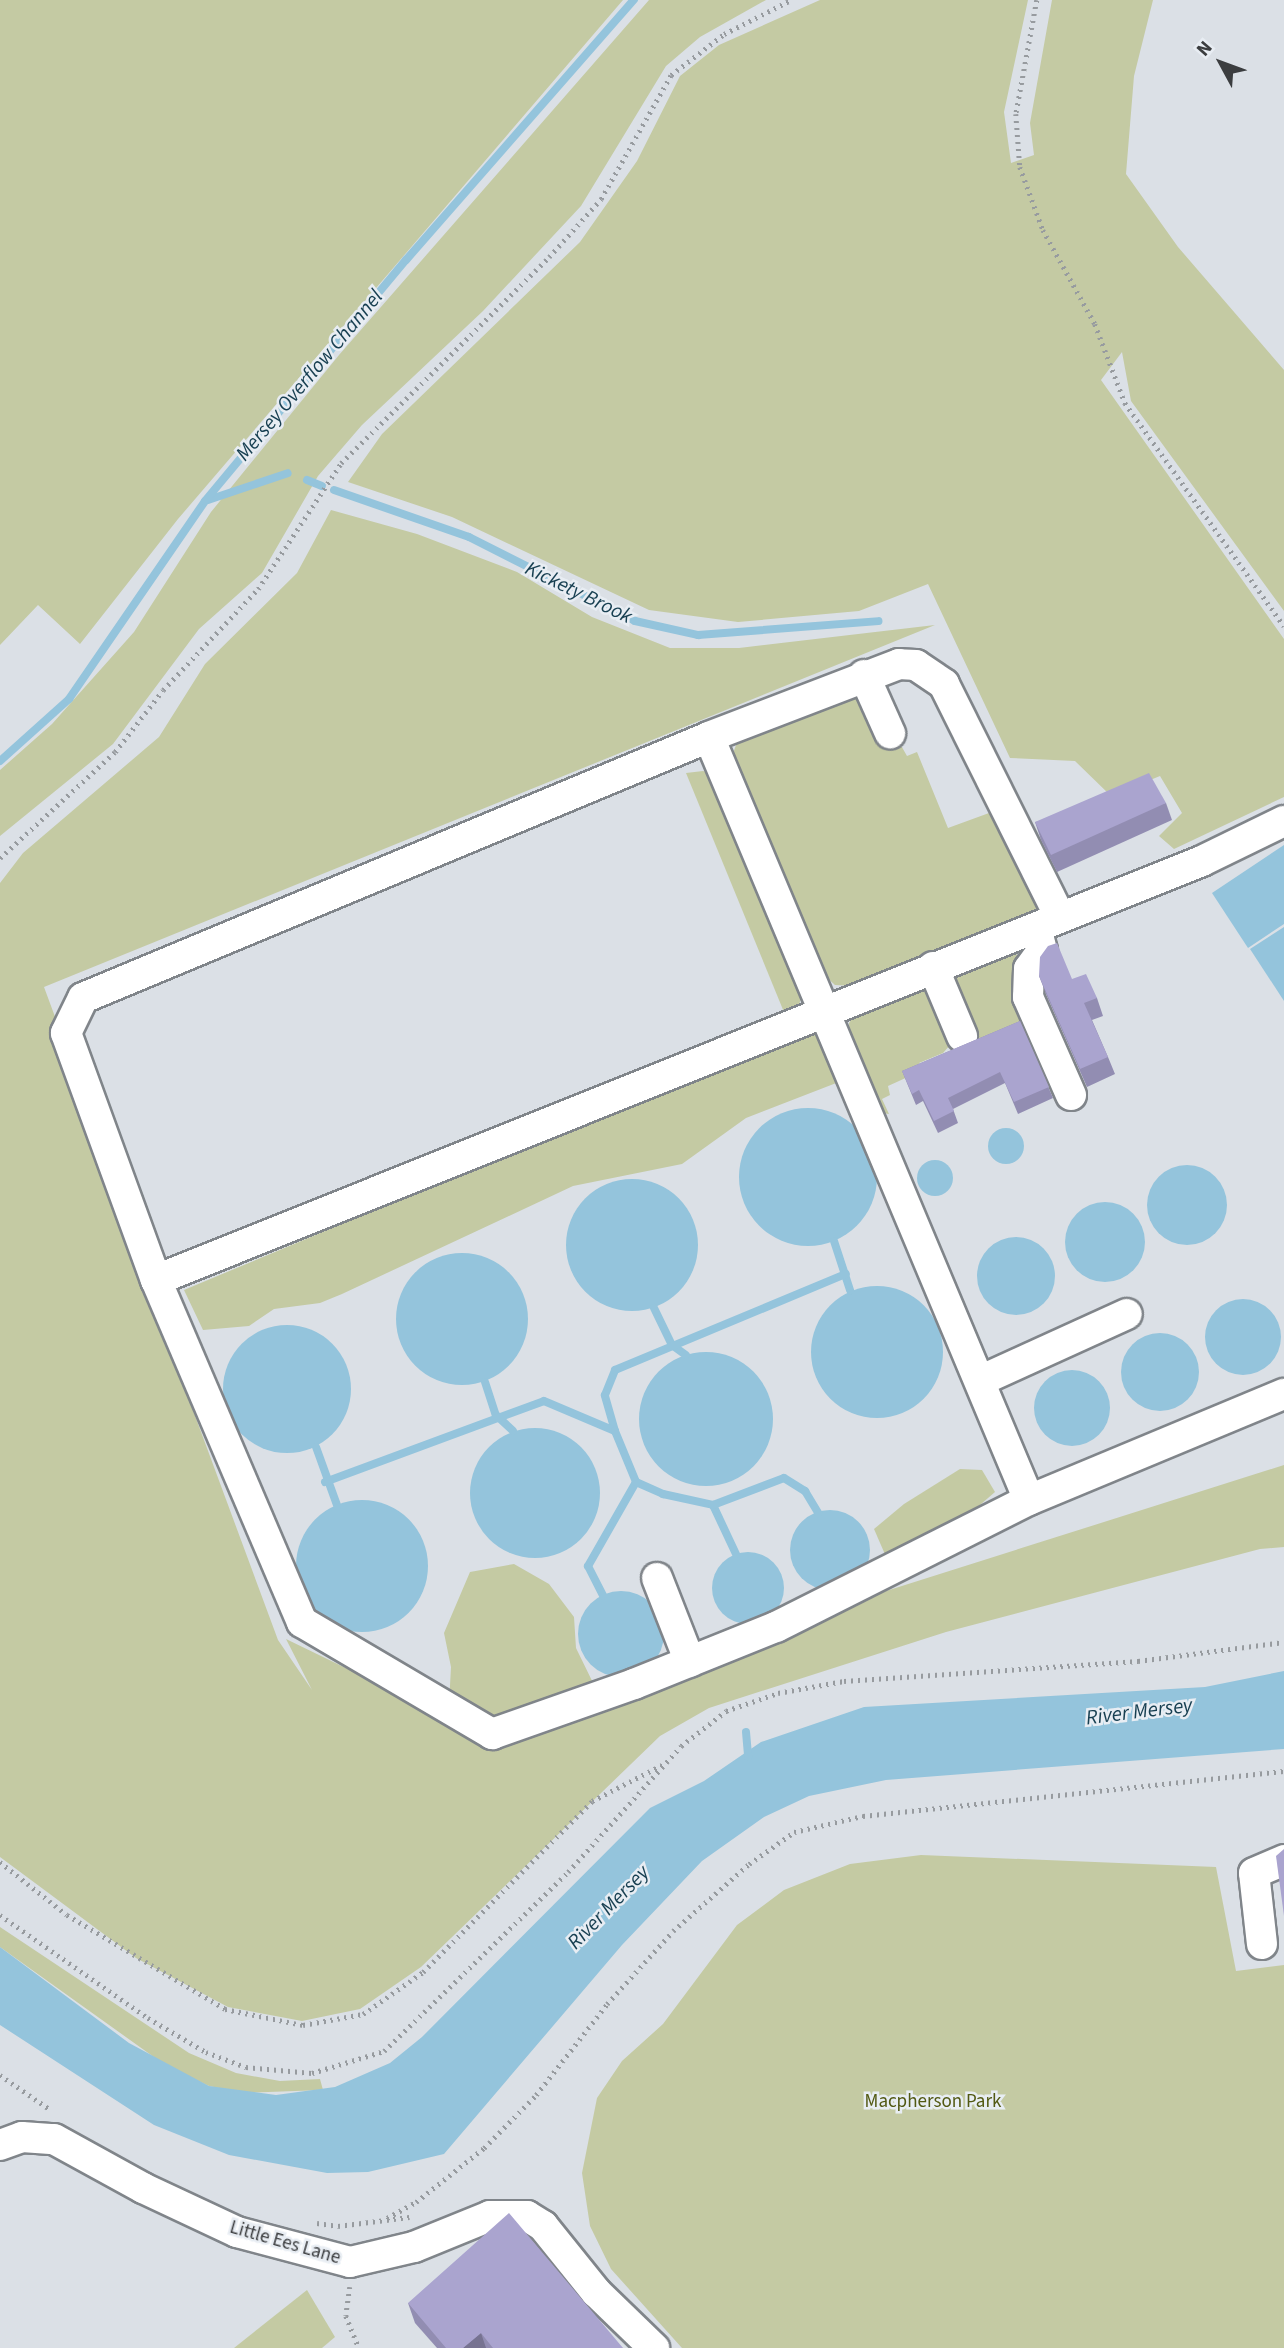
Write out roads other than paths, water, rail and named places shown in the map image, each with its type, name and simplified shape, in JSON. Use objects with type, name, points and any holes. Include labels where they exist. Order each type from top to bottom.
[{"type":"street","points":[[1071,1095],[1028,997],[1029,968],[1042,951],[1048,922],[944,684],[916,665],[899,664],[864,675],[83,998],[66,1033],[156,1280],[302,1622],[492,1734],[690,1662],[776,1627],[1030,1500],[1284,1394]]},
{"type":"street","points":[[864,675],[890,733]]},
{"type":"street","points":[[709,737],[826,1008],[1030,1500]]},
{"type":"street","points":[[156,1280],[826,1008],[1202,862],[1284,821]]},
{"type":"street","points":[[933,967],[962,1036]]},
{"type":"street","points":[[982,1380],[1127,1314]]},
{"type":"street","points":[[657,1578],[690,1662]]},
{"type":"street","points":[[1262,1944],[1254,1873],[1284,1860]]},
{"type":"street","name":"Little Ees Lane","points":[[3,2143],[35,2136],[54,2139],[143,2188],[237,2232],[350,2262],[414,2247],[490,2216],[527,2216],[543,2226],[596,2292],[654,2348]]},
{"type":"water","points":[[1284,845],[1284,924],[1248,948],[1212,893]]},
{"type":"water","points":[[1284,927],[1284,1001],[1250,949]]},
{"type":"water","points":[[808,1108],[834,1113],[857,1128],[872,1151],[877,1177],[872,1203],[857,1226],[834,1241],[808,1246],[782,1241],[759,1226],[744,1203],[739,1177],[744,1151],[759,1128],[782,1113]]},
{"type":"water","points":[[1006,1128],[1019,1133],[1024,1146],[1019,1159],[1006,1164],[993,1159],[988,1146],[993,1133]]},
{"type":"water","points":[[935,1160],[948,1165],[953,1178],[948,1191],[935,1196],[922,1191],[917,1178],[922,1165]]},
{"type":"water","points":[[1187,1165],[1202,1168],[1215,1177],[1224,1190],[1227,1205],[1224,1220],[1215,1233],[1202,1242],[1187,1245],[1172,1242],[1159,1233],[1150,1220],[1147,1205],[1150,1190],[1159,1177],[1172,1168]]},
{"type":"water","points":[[632,1179],[657,1184],[679,1198],[693,1220],[698,1245],[693,1270],[679,1292],[657,1306],[632,1311],[607,1306],[585,1292],[571,1270],[566,1245],[571,1220],[585,1198],[607,1184]]},
{"type":"water","points":[[1105,1202],[1120,1205],[1133,1214],[1142,1227],[1145,1242],[1142,1257],[1133,1270],[1120,1279],[1105,1282],[1090,1279],[1077,1270],[1068,1257],[1065,1242],[1068,1227],[1077,1214],[1090,1205]]},
{"type":"water","points":[[1016,1237],[1031,1240],[1048,1254],[1055,1276],[1052,1291],[1038,1308],[1016,1315],[1001,1312],[984,1298],[977,1276],[980,1261],[994,1244]]},
{"type":"water","points":[[462,1253],[487,1258],[509,1272],[523,1294],[528,1319],[523,1344],[509,1366],[487,1380],[462,1385],[437,1380],[415,1366],[401,1344],[396,1319],[401,1294],[415,1272],[437,1258]]},
{"type":"water","points":[[877,1286],[902,1291],[924,1305],[938,1327],[943,1352],[938,1377],[924,1399],[902,1413],[877,1418],[852,1413],[830,1399],[816,1377],[811,1352],[816,1327],[830,1305],[852,1291]]},
{"type":"water","points":[[1236,1299],[1250,1299],[1264,1305],[1275,1316],[1281,1337],[1278,1352],[1270,1364],[1250,1375],[1236,1375],[1222,1369],[1211,1358],[1205,1344],[1205,1330],[1211,1316],[1222,1305]]},
{"type":"water","points":[[287,1325],[312,1330],[332,1344],[346,1364],[351,1389],[346,1414],[332,1434],[312,1448],[287,1453],[262,1448],[242,1434],[228,1414],[223,1389],[228,1364],[242,1344],[262,1330]]},
{"type":"water","points":[[1160,1333],[1175,1336],[1188,1344],[1196,1357],[1199,1372],[1196,1387],[1188,1400],[1175,1408],[1160,1411],[1145,1408],[1132,1400],[1124,1387],[1121,1372],[1124,1357],[1132,1344],[1145,1336]]},
{"type":"water","points":[[706,1352],[732,1357],[753,1372],[768,1393],[773,1419],[768,1445],[753,1466],[732,1481],[706,1486],[680,1481],[659,1466],[644,1445],[639,1419],[644,1393],[659,1372],[680,1357]]},
{"type":"water","points":[[1065,1370],[1079,1370],[1093,1376],[1104,1387],[1110,1408],[1107,1423],[1099,1435],[1079,1446],[1065,1446],[1051,1440],[1040,1429],[1034,1415],[1034,1401],[1040,1387],[1051,1376]]},
{"type":"water","points":[[535,1428],[560,1433],[581,1447],[595,1468],[600,1493],[595,1518],[581,1539],[560,1553],[535,1558],[510,1553],[489,1539],[475,1518],[470,1493],[475,1468],[489,1447],[510,1433]]},
{"type":"water","points":[[362,1500],[387,1505],[399,1511],[417,1529],[423,1541],[428,1566],[423,1591],[417,1603],[399,1621],[387,1627],[362,1632],[337,1627],[325,1621],[307,1603],[301,1591],[296,1566],[301,1541],[307,1529],[325,1511],[337,1505]]},
{"type":"water","points":[[830,1510],[845,1513],[858,1522],[867,1535],[870,1550],[867,1565],[858,1578],[845,1587],[830,1590],[815,1587],[802,1578],[793,1565],[790,1550],[793,1535],[802,1522],[815,1513]]},
{"type":"water","points":[[748,1552],[768,1558],[778,1568],[784,1588],[778,1608],[768,1618],[748,1624],[728,1618],[718,1608],[712,1588],[718,1568],[728,1558]]},
{"type":"water","points":[[621,1591],[645,1598],[657,1610],[664,1634],[657,1658],[645,1670],[621,1677],[597,1670],[585,1658],[578,1634],[585,1610],[597,1598]]},
{"type":"water","name":"River Mersey","points":[[1284,1671],[1284,1749],[886,1780],[809,1796],[764,1817],[702,1861],[622,1945],[444,2154],[368,2172],[327,2173],[229,2155],[154,2125],[0,2025],[0,1947],[129,2043],[209,2086],[276,2095],[335,2087],[390,2063],[422,2037],[650,1808],[704,1781],[761,1742],[864,1707],[1205,1687]]},
{"type":"waterway","name":"Mersey Overflow Channel","points":[[0,761],[69,699],[205,501],[406,260],[634,0]]},
{"type":"waterway","name":"Kickety Brook","points":[[208,500],[288,473]]},
{"type":"waterway","name":"Kickety Brook","points":[[307,480],[322,486]]},
{"type":"waterway","name":"Kickety Brook","points":[[334,490],[469,537],[635,621],[698,635],[878,621]]},
{"type":"waterway","points":[[834,1241],[850,1290]]},
{"type":"waterway","points":[[615,1431],[605,1395],[615,1370],[846,1274]]},
{"type":"waterway","points":[[654,1308],[672,1345],[686,1355]]},
{"type":"waterway","points":[[485,1382],[496,1415],[513,1431]]},
{"type":"waterway","points":[[325,1482],[544,1401],[615,1431],[636,1482],[588,1566],[603,1595]]},
{"type":"waterway","points":[[316,1447],[337,1505]]},
{"type":"waterway","points":[[713,1505],[784,1478],[805,1491],[818,1513]]},
{"type":"waterway","points":[[636,1482],[663,1494],[713,1505],[736,1554]]},
{"type":"waterway","points":[[746,1732],[748,1757]]},
{"type":"park label","name":"Macpherson Park","points":[[933,2102]]}]
